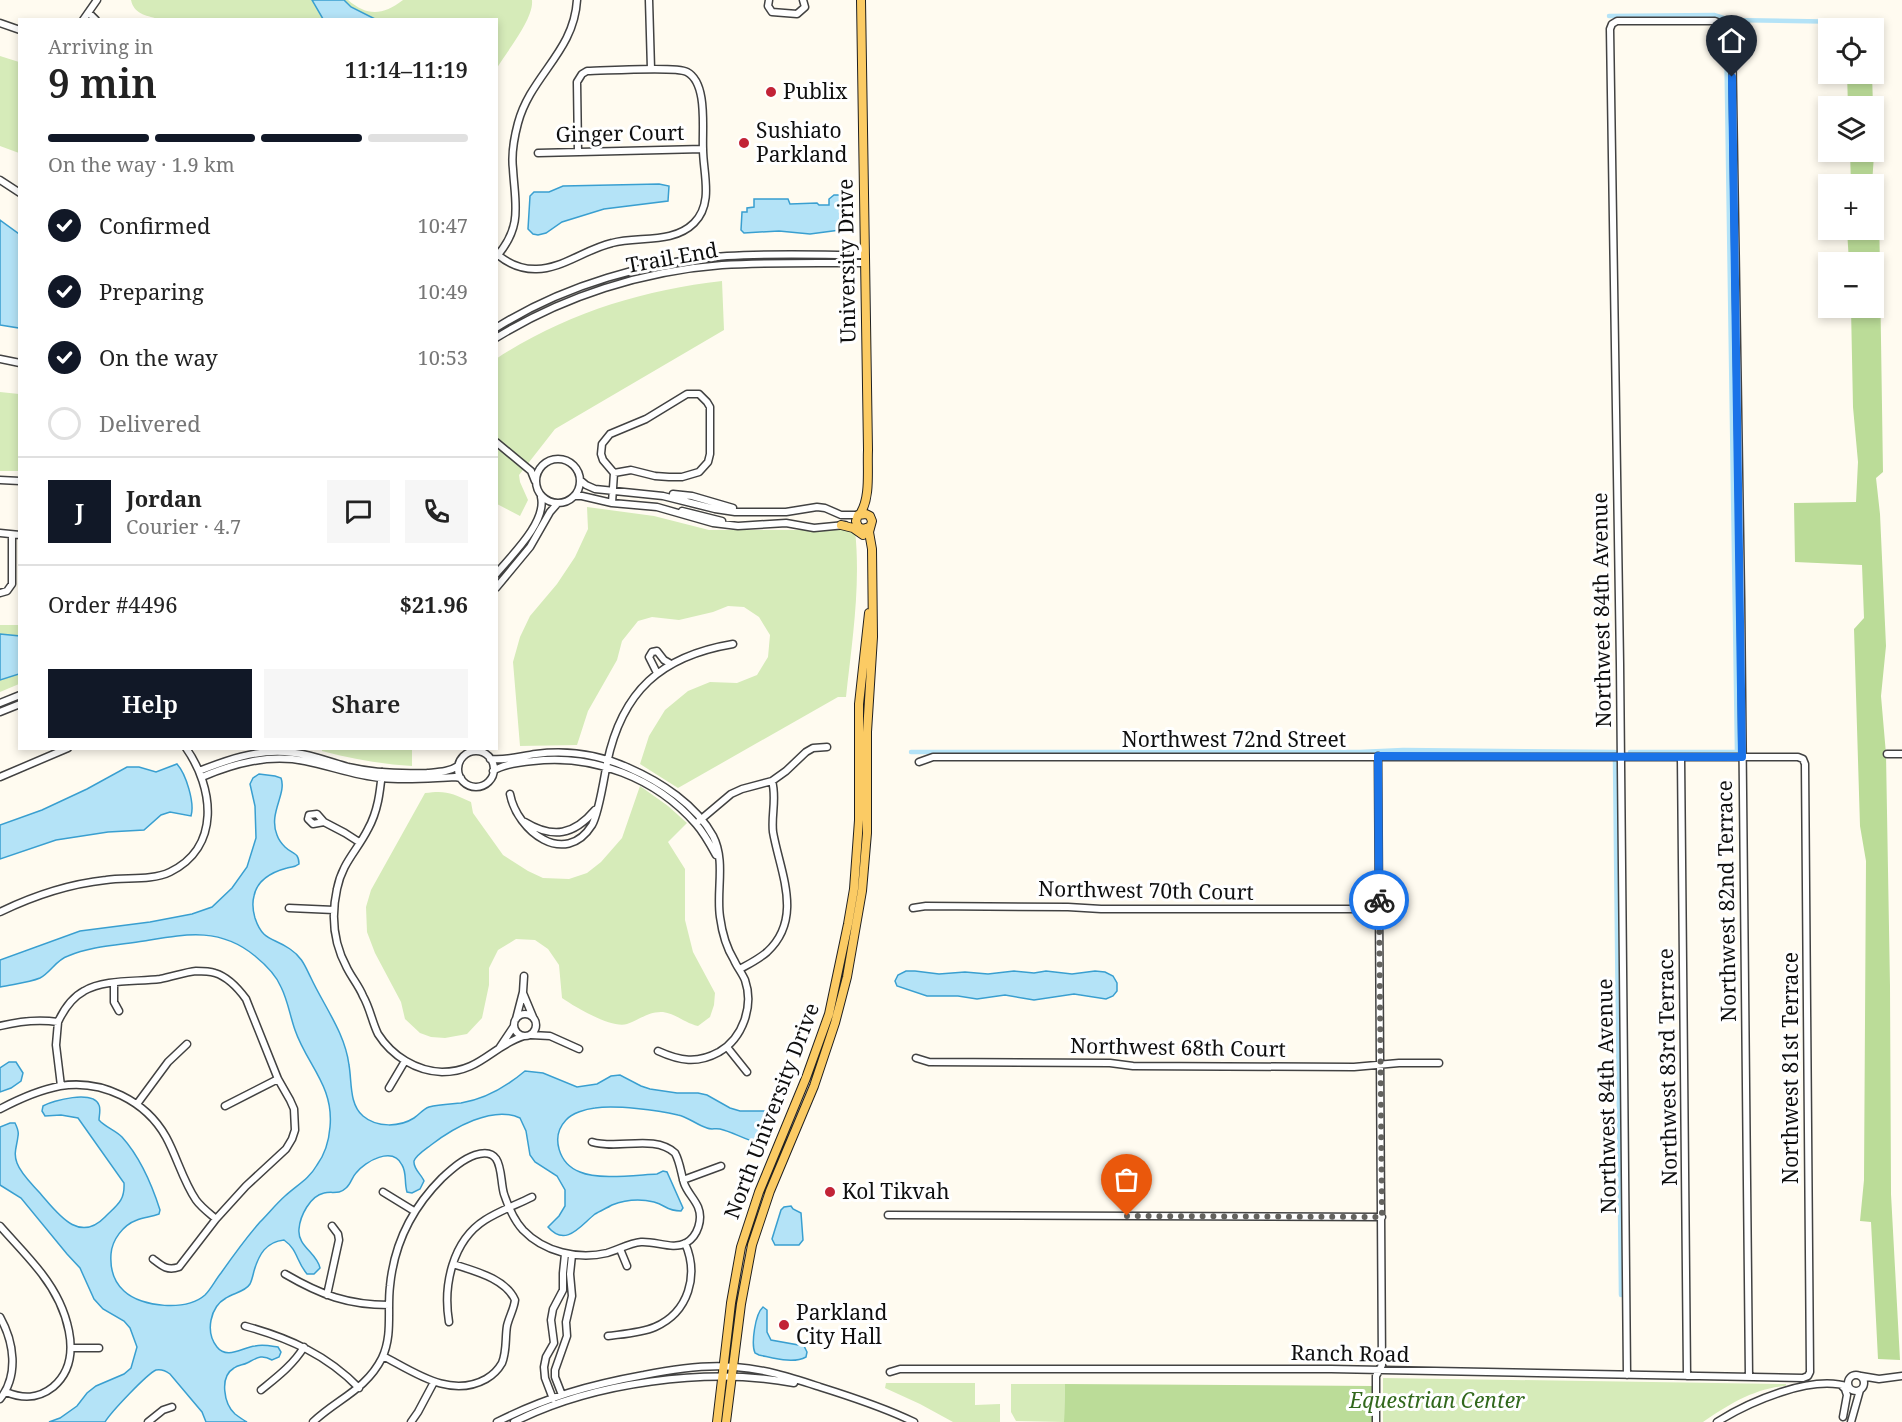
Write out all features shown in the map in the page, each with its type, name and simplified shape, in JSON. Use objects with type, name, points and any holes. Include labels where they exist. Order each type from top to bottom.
[{"type":"main road","name":"University Drive","points":[[859,515],[865,505],[868,450],[861,0]]},
{"type":"main road","name":"University Drive","points":[[868,450],[871,478],[870,516]]},
{"type":"main road","points":[[866,514],[872,521],[869,527],[871,556],[856,521],[859,515],[866,514]]},
{"type":"main road","points":[[841,525],[859,529],[869,527]]},
{"type":"main road","name":"North University Drive","points":[[726,1422],[741,1304],[752,1245],[770,1191],[814,1086],[838,1012],[856,866],[859,820],[859,704],[872,597],[871,556]]},
{"type":"main road","name":"North University Drive","points":[[717,1422],[734,1284],[744,1236],[843,976]]},
{"type":"street","points":[[85,18],[97,0]]},
{"type":"street","points":[[498,253],[510,235],[516,215],[517,203],[512,156],[518,120],[534,87],[568,39],[575,18],[577,0]]},
{"type":"street","points":[[649,0],[651,69]]},
{"type":"street","points":[[769,0],[768,6],[772,12],[797,14],[804,7],[803,0]]},
{"type":"street","points":[[89,13],[94,18]]},
{"type":"street","name":"Northwest 82nd Terrace","points":[[1612,24],[1617,21],[1715,21],[1731,28],[1740,564],[1749,1377]]},
{"type":"street","points":[[0,23],[18,29]]},
{"type":"street","name":"Northwest 84th Avenue","points":[[1612,24],[1610,62],[1627,1375]]},
{"type":"street","points":[[498,256],[516,266],[534,270],[554,267],[611,243],[674,235],[694,223],[704,208],[704,110],[695,81],[686,71],[651,69],[587,71],[579,78],[578,152]]},
{"type":"street","name":"Ginger Court","points":[[538,153],[703,149]]},
{"type":"street","points":[[0,180],[18,192]]},
{"type":"street","name":"Trail End","points":[[498,327],[565,294],[599,281],[656,266],[727,256],[865,259]]},
{"type":"street","name":"Trail End","points":[[498,337],[568,302],[602,289],[657,274],[700,267],[741,264],[865,259]]},
{"type":"street","points":[[0,360],[18,363]]},
{"type":"street","points":[[612,503],[614,473],[601,454],[602,444],[610,434],[646,418],[687,394],[699,394],[707,402],[710,407],[710,454],[708,462],[699,472],[682,477],[655,476],[631,470],[614,473]]},
{"type":"street","points":[[498,444],[531,471],[543,503],[530,533],[498,571]]},
{"type":"street","points":[[525,465],[544,464],[553,459],[567,461],[576,468],[580,480],[579,489],[567,502],[557,504],[541,496]]},
{"type":"street","points":[[535,483],[536,474],[544,464]]},
{"type":"street","points":[[0,480],[18,481]]},
{"type":"street","points":[[580,480],[586,486],[663,496],[735,512],[799,511],[817,507],[841,515],[859,515]]},
{"type":"street","points":[[663,496],[674,494],[692,496],[746,512]]},
{"type":"street","points":[[574,496],[612,503],[681,510],[720,521],[746,524],[786,522],[814,528],[841,525]]},
{"type":"street","points":[[681,510],[684,500]]},
{"type":"street","points":[[498,586],[519,562],[557,504]]},
{"type":"street","points":[[657,507],[704,522],[738,526],[746,524]]},
{"type":"street","points":[[764,512],[764,523]]},
{"type":"street","points":[[0,533],[16,535],[12,584],[7,591],[0,593]]},
{"type":"street","points":[[530,533],[536,537]]},
{"type":"street","points":[[510,794],[514,807],[523,820],[535,836],[542,840],[564,844],[584,835],[592,824],[614,737],[625,711],[634,698],[657,673],[671,664],[702,650],[733,644]]},
{"type":"street","points":[[657,673],[649,657],[652,652],[657,651],[664,660],[671,664]]},
{"type":"street","points":[[0,703],[18,696]]},
{"type":"street","points":[[0,712],[18,705]]},
{"type":"street","points":[[698,821],[731,795],[742,789],[772,781],[806,752],[813,748],[827,747]]},
{"type":"street","points":[[0,777],[63,750]]},
{"type":"street","points":[[0,912],[82,883],[158,876],[179,867],[194,853],[207,826],[208,806],[200,774],[187,750]]},
{"type":"street","points":[[382,775],[448,771],[458,765],[467,751],[480,750],[490,759],[493,771]]},
{"type":"street","points":[[200,774],[286,753],[305,761],[349,773],[414,780],[461,778]]},
{"type":"street","points":[[490,759],[501,760],[534,754],[563,753],[594,757],[662,793],[698,821],[718,858],[721,870],[718,901],[723,932],[727,948],[740,969],[747,989],[748,1006],[743,1025],[727,1047],[711,1056],[693,1060],[675,1058],[658,1051]]},
{"type":"street","points":[[1887,754],[1902,754]]},
{"type":"street","points":[[1376,1422],[1376,1381],[1382,1365],[1378,756]]},
{"type":"street","name":"Northwest 72nd Street","points":[[919,762],[933,757],[1378,756],[1798,757],[1803,759]]},
{"type":"street","name":"Northwest 83rd Terrace","points":[[1681,758],[1688,1376]]},
{"type":"street","name":"Northwest 81st Terrace","points":[[1803,759],[1805,764],[1810,1372],[1808,1376]]},
{"type":"street","points":[[458,765],[461,778],[467,784],[479,786],[487,782],[493,771],[503,766],[544,760],[607,763]]},
{"type":"street","points":[[382,775],[374,818],[341,874],[334,910],[335,933],[346,967],[367,1002],[378,1033],[405,1061],[428,1070],[452,1071],[476,1065],[512,1041],[527,1036],[550,1036]]},
{"type":"street","points":[[740,969],[768,951],[776,942],[786,920],[788,892],[773,832],[775,796],[772,781]]},
{"type":"street","points":[[523,820],[543,831],[563,832],[582,824],[597,807]]},
{"type":"street","points":[[324,822],[359,842]]},
{"type":"street","name":"Northwest 70th Court","points":[[913,908],[926,906],[1101,909],[1379,909]]},
{"type":"street","points":[[290,908],[334,910]]},
{"type":"street","points":[[62,1086],[56,1044],[58,1022],[75,996],[94,986],[163,978],[195,971],[215,973],[224,977],[246,999],[278,1079],[294,1109],[292,1139],[279,1157],[246,1186],[216,1219],[179,1267],[165,1268],[153,1258]]},
{"type":"street","points":[[498,1050],[515,1022],[523,992],[524,976]]},
{"type":"street","points":[[114,983],[114,1002],[119,1011]]},
{"type":"street","points":[[523,992],[536,1029],[527,1036]]},
{"type":"street","points":[[515,1022],[524,1014],[534,1019],[550,1036],[579,1049]]},
{"type":"street","points":[[0,1026],[27,1021],[58,1022]]},
{"type":"street","points":[[515,1022],[516,1031],[527,1036]]},
{"type":"street","points":[[137,1104],[168,1062],[187,1044]]},
{"type":"street","points":[[727,1047],[747,1072]]},
{"type":"street","name":"Northwest 68th Court","points":[[916,1058],[929,1062],[1110,1063],[1133,1066],[1438,1063]]},
{"type":"street","points":[[389,1088],[405,1061]]},
{"type":"street","points":[[225,1106],[278,1079]]},
{"type":"street","points":[[0,1110],[29,1095],[62,1086],[92,1086],[109,1090],[137,1104],[158,1124],[166,1137],[197,1202],[216,1219]]},
{"type":"street","points":[[313,1422],[359,1388],[369,1378],[383,1356],[390,1323],[389,1288],[397,1248],[414,1211],[424,1197],[451,1170],[477,1154],[491,1155],[495,1158],[501,1168],[503,1192],[509,1208],[522,1229],[543,1245],[569,1254],[593,1255],[638,1242],[653,1242],[668,1246],[685,1243],[697,1231],[699,1209],[683,1180],[678,1159],[670,1149],[638,1142],[611,1146],[592,1142]]},
{"type":"street","points":[[683,1180],[721,1166]]},
{"type":"street","points":[[383,1192],[414,1211]]},
{"type":"street","points":[[449,1322],[447,1294],[453,1264],[466,1239],[485,1220],[532,1197]]},
{"type":"street","points":[[888,1215],[1382,1217]]},
{"type":"street","points":[[0,1226],[43,1275],[66,1322],[72,1348],[62,1379],[47,1391],[26,1398],[6,1392]]},
{"type":"street","points":[[327,1295],[339,1240],[338,1234],[332,1227]]},
{"type":"street","points":[[608,1336],[653,1328],[676,1312],[691,1285],[692,1265],[685,1243]]},
{"type":"street","points":[[620,1249],[627,1266]]},
{"type":"street","points":[[565,1401],[555,1377],[555,1370],[567,1336],[566,1322],[572,1296],[569,1254]]},
{"type":"street","points":[[555,1405],[545,1378],[544,1368],[546,1357],[554,1343],[551,1320],[553,1309],[563,1290],[563,1273],[569,1254]]},
{"type":"street","points":[[383,1356],[446,1386],[470,1385],[490,1377],[498,1369],[506,1350],[507,1328],[515,1300],[508,1290],[492,1278],[453,1264]]},
{"type":"street","points":[[285,1274],[310,1289],[353,1303],[389,1305]]},
{"type":"street","points":[[0,1317],[7,1332],[13,1359],[13,1371],[6,1392],[0,1400]]},
{"type":"street","points":[[245,1326],[272,1333],[304,1347],[333,1365],[359,1388]]},
{"type":"street","points":[[261,1390],[291,1364],[304,1347]]},
{"type":"street","points":[[72,1348],[99,1348]]},
{"type":"street","points":[[497,1422],[561,1394],[607,1381],[662,1371],[723,1366],[780,1374],[872,1403],[914,1422]]},
{"type":"street","name":"Ranch Road","points":[[890,1372],[900,1369],[1330,1369],[1803,1378],[1808,1376]]},
{"type":"street","points":[[1836,1384],[1855,1375],[1879,1379],[1902,1376]]},
{"type":"street","points":[[514,1422],[565,1401],[663,1379],[732,1376],[771,1379],[822,1388]]},
{"type":"street","points":[[1851,1422],[1862,1388],[1863,1379],[1860,1376]]},
{"type":"street","points":[[1842,1420],[1850,1398],[1848,1383],[1850,1377]]},
{"type":"street","points":[[1717,1422],[1744,1407],[1776,1394],[1805,1386],[1836,1384],[1853,1390],[1879,1379]]},
{"type":"street","points":[[411,1422],[434,1382]]},
{"type":"street","points":[[1836,1384],[1844,1387],[1846,1392],[1842,1420]]},
{"type":"street","points":[[148,1422],[163,1410],[172,1407]]},
{"type":"green space","points":[[131,0],[348,0],[362,9],[376,12],[389,9],[403,0],[532,0],[529,16],[498,66],[498,18],[155,18],[137,11]]},
{"type":"green space","points":[[0,56],[18,62],[18,153],[0,146]]},
{"type":"green space","points":[[1847,84],[1872,84],[1873,96],[1848,96]]},
{"type":"green space","points":[[1850,162],[1873,162],[1873,174],[1851,174]]},
{"type":"green space","points":[[1848,240],[1879,240],[1880,252],[1848,252]]},
{"type":"green space","points":[[722,281],[724,330],[555,429],[519,475],[528,500],[520,516],[498,505],[498,358],[549,329],[605,306],[692,285]]},
{"type":"green space","points":[[1851,318],[1881,318],[1883,472],[1876,478],[1880,514],[1886,646],[1881,696],[1886,754],[1891,1194],[1900,1360],[1878,1359],[1871,1222],[1860,1221],[1864,1180],[1866,861],[1860,826],[1854,629],[1864,618],[1862,565],[1795,562],[1794,503],[1856,502],[1858,462],[1853,407]]},
{"type":"green space","points":[[0,392],[18,394],[18,471],[0,471]]},
{"type":"green space","points":[[587,507],[654,516],[709,530],[855,530],[856,593],[846,697],[838,697],[678,788],[640,764],[649,736],[665,710],[688,691],[710,682],[737,683],[757,675],[768,657],[770,635],[759,617],[744,607],[728,606],[679,620],[652,617],[638,621],[622,641],[617,660],[588,711],[577,745],[520,746],[513,662],[520,637],[530,616],[557,584],[575,557],[588,529]]},
{"type":"green space","points":[[0,625],[18,625],[18,684],[0,692]]},
{"type":"green space","points":[[412,750],[412,766],[355,759],[322,751]]},
{"type":"green space","points":[[640,786],[687,823],[668,842],[685,869],[685,920],[693,952],[715,993],[710,1017],[698,1026],[663,1012],[649,1014],[620,1025],[603,1020],[584,1012],[562,998],[559,965],[548,949],[535,940],[516,939],[498,950],[489,968],[489,985],[482,1018],[467,1034],[445,1038],[431,1037],[420,1033],[405,1019],[401,1002],[375,953],[367,932],[366,907],[371,890],[425,793],[449,793],[471,802],[473,813],[503,855],[543,878],[569,879],[587,873],[601,862],[622,838]]},
{"type":"green space","name":"Equestrian Center","points":[[1383,1378],[1786,1384],[1786,1386],[1753,1394],[1703,1422],[1383,1422]]},
{"type":"green space","points":[[886,1383],[975,1383],[975,1405],[1000,1404],[1000,1422],[953,1422],[885,1388]]},
{"type":"green space","points":[[1011,1384],[1065,1384],[1064,1422],[1016,1421],[1011,1412]]},
{"type":"green space","points":[[1065,1384],[1373,1386],[1374,1422],[1064,1422]]},
{"type":"water","points":[[312,0],[344,0],[351,7],[373,18],[322,18]]},
{"type":"water","points":[[659,184],[669,186],[668,201],[604,209],[562,222],[546,233],[538,235],[528,229],[530,196],[534,192],[549,192],[563,186]]},
{"type":"water","points":[[834,195],[842,195],[843,226],[840,230],[810,234],[779,231],[744,233],[741,230],[742,212],[747,212],[747,208],[754,207],[754,199],[788,199],[790,204],[829,205],[829,199]]},
{"type":"water","points":[[0,220],[18,233],[18,328],[0,325]]},
{"type":"water","points":[[0,634],[18,636],[18,674],[0,680]]},
{"type":"water","points":[[177,764],[189,789],[192,804],[191,816],[170,812],[161,815],[144,830],[108,832],[56,840],[0,859],[0,825],[42,810],[127,767],[139,767],[156,772]]},
{"type":"water","points":[[259,774],[281,778],[282,791],[276,812],[275,827],[280,841],[296,855],[299,864],[271,874],[258,885],[253,901],[255,918],[265,935],[294,952],[305,966],[343,1042],[347,1053],[353,1099],[363,1116],[375,1123],[388,1125],[402,1123],[414,1118],[429,1107],[461,1103],[487,1095],[511,1082],[525,1071],[543,1073],[577,1087],[597,1084],[611,1076],[620,1075],[650,1089],[707,1095],[740,1111],[767,1111],[765,1129],[759,1143],[725,1130],[709,1129],[682,1116],[659,1111],[604,1107],[588,1109],[572,1115],[566,1120],[558,1134],[559,1149],[567,1163],[580,1172],[597,1176],[667,1172],[683,1208],[681,1211],[672,1210],[658,1203],[644,1200],[622,1202],[595,1214],[567,1235],[555,1233],[548,1227],[565,1206],[565,1190],[557,1176],[535,1162],[530,1155],[526,1131],[520,1118],[498,1114],[486,1116],[440,1138],[415,1159],[415,1167],[424,1181],[420,1189],[412,1193],[407,1192],[404,1171],[398,1159],[379,1157],[360,1168],[343,1190],[319,1195],[307,1207],[300,1224],[299,1235],[320,1268],[314,1274],[307,1274],[295,1252],[284,1240],[272,1243],[261,1254],[248,1287],[229,1296],[216,1307],[210,1327],[213,1341],[221,1351],[230,1353],[264,1345],[278,1347],[281,1352],[279,1357],[272,1360],[259,1357],[237,1366],[229,1372],[226,1378],[225,1391],[228,1404],[235,1414],[247,1422],[206,1422],[202,1412],[170,1374],[163,1370],[156,1370],[137,1386],[105,1422],[49,1422],[60,1418],[77,1406],[96,1386],[124,1374],[131,1368],[137,1347],[130,1328],[124,1321],[103,1309],[94,1299],[80,1268],[21,1198],[0,1185],[0,1127],[15,1123],[18,1133],[15,1156],[21,1171],[60,1216],[68,1222],[86,1228],[95,1225],[117,1206],[122,1199],[124,1183],[78,1118],[61,1115],[45,1116],[42,1111],[43,1106],[64,1099],[81,1097],[95,1100],[100,1107],[99,1120],[122,1137],[140,1162],[160,1210],[159,1214],[132,1222],[119,1234],[111,1254],[113,1274],[124,1291],[132,1297],[153,1304],[176,1305],[187,1304],[205,1295],[260,1222],[314,1170],[328,1142],[330,1112],[324,1088],[300,1043],[279,983],[259,959],[229,940],[188,935],[96,948],[64,958],[40,978],[0,987],[0,960],[80,931],[150,922],[192,914],[212,907],[232,888],[247,867],[256,838],[255,806],[250,784]]},
{"type":"water","points":[[906,971],[988,974],[1046,971],[1072,974],[1095,971],[1113,976],[1117,983],[1117,991],[1106,999],[1074,994],[1034,1000],[1005,995],[977,999],[958,996],[927,996],[897,986],[895,981],[898,975]]},
{"type":"water","points":[[9,1062],[16,1062],[23,1073],[21,1081],[0,1092],[0,1068]]},
{"type":"water","points":[[791,1206],[801,1213],[803,1240],[799,1245],[775,1245],[772,1239],[781,1210]]},
{"type":"water","points":[[763,1307],[767,1310],[767,1332],[771,1340],[804,1346],[807,1352],[806,1357],[789,1360],[755,1353],[754,1329]]},
{"type":"waterway","points":[[1609,16],[1714,15],[1730,20],[1818,21]]},
{"type":"waterway","points":[[1630,752],[1737,752],[1726,27]]},
{"type":"waterway","points":[[911,752],[1360,752],[1403,750],[1615,752]]},
{"type":"waterway","points":[[1615,760],[1621,1295]]},
{"type":"way so far","points":[[1127,1216],[1382,1217],[1379,900]]},
{"type":"place","name":"Publix","points":[[771,92]]},
{"type":"place","name":"Sushiato Parkland","points":[[744,143]]},
{"type":"place","name":"Kol Tikvah","points":[[830,1192]]},
{"type":"place","name":"Parkland City Hall","points":[[784,1325]]},
{"type":"route","points":[[1379,900],[1378,756],[1742,757],[1732,77]]}]
